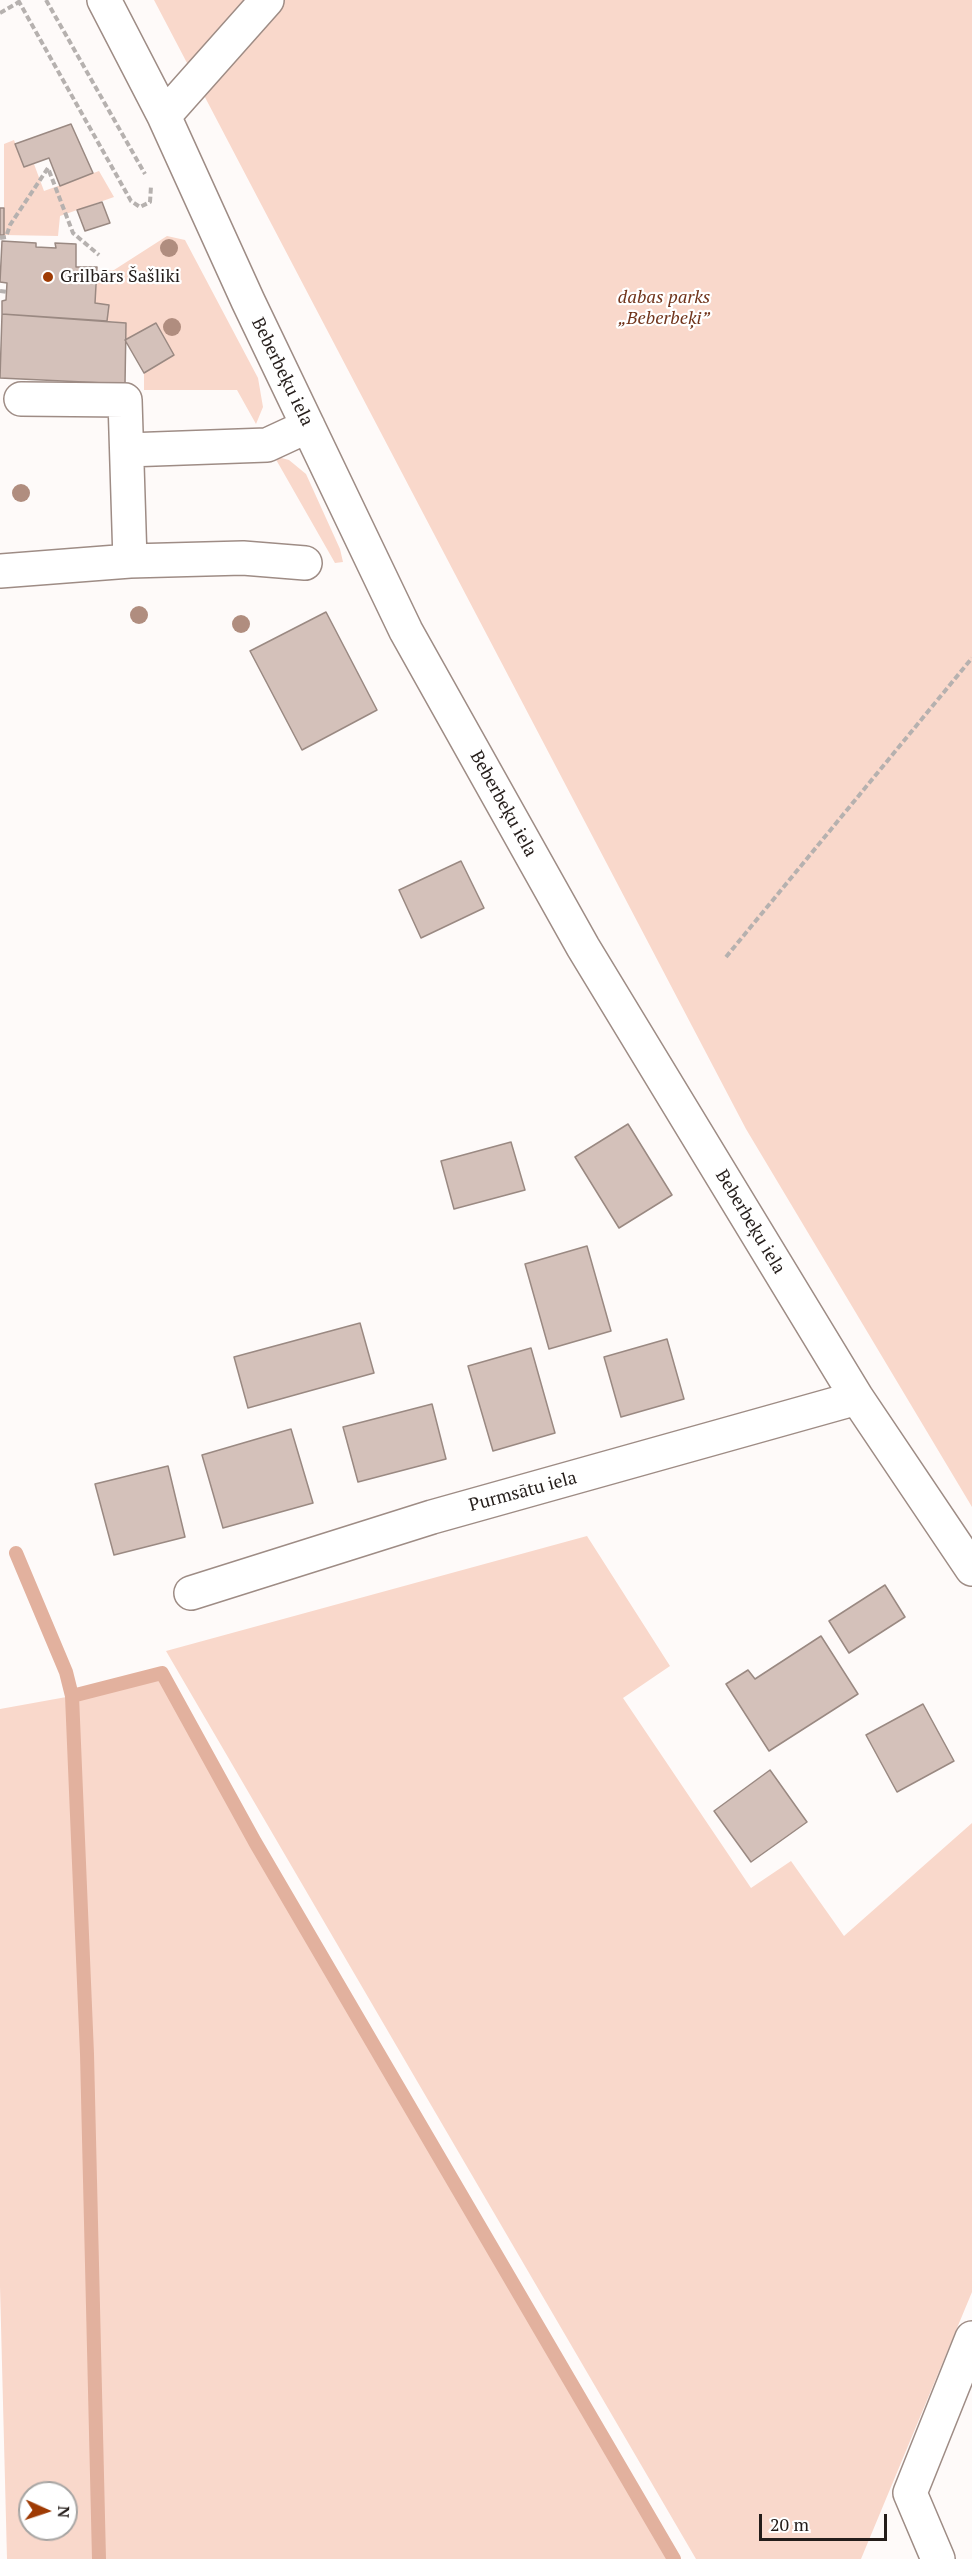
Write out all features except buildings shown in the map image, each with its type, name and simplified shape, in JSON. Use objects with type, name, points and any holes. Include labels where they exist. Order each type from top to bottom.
[{"type":"street","name":"Beberbeķu iela","points":[[104,0],[164,116],[406,632],[583,947],[857,1398],[972,1569]]},
{"type":"street","points":[[164,116],[267,0]]},
{"type":"street","points":[[21,399],[125,400],[130,561]]},
{"type":"street","points":[[127,450],[267,445],[308,426]]},
{"type":"street","points":[[0,571],[130,561],[243,558],[305,563]]},
{"type":"street","name":"Purmsātu iela","points":[[191,1593],[432,1517],[857,1398]]},
{"type":"street","points":[[938,2559],[910,2493],[972,2338]]},
{"type":"path","points":[[0,13],[18,1],[131,201],[140,207],[150,202],[152,187],[46,0]]},
{"type":"path","points":[[0,238],[6,237],[10,225],[48,168],[73,233],[99,255]]},
{"type":"path","points":[[0,291],[7,292]]},
{"type":"path","points":[[726,957],[972,658]]},
{"type":"green space","name":"dabas parks „Beberbeķi”","points":[[154,0],[972,0],[972,1507],[746,1129]]},
{"type":"green space","points":[[14,140],[24,167],[34,164],[44,191],[99,171],[114,197],[60,216],[58,236],[4,235],[4,144]]},
{"type":"green space","points":[[167,236],[185,240],[258,378],[263,407],[256,424],[237,390],[144,390],[144,373],[174,355],[156,323],[125,340],[126,323],[107,321],[109,305],[95,303],[96,272],[114,270]]},
{"type":"green space","points":[[274,456],[289,460],[306,474],[340,549],[343,562],[335,563]]},
{"type":"green space","points":[[587,1536],[670,1666],[623,1698],[751,1888],[791,1861],[844,1936],[972,1823],[972,2292],[861,2559],[696,2559],[166,1651]]},
{"type":"green space","points":[[162,1673],[255,1842],[674,2559],[7,2559],[0,2286],[0,1709],[72,1696]]},
{"type":"waterway","points":[[16,1553],[66,1672],[72,1696],[87,2054],[99,2559]]},
{"type":"waterway","points":[[72,1696],[162,1673],[255,1842],[674,2559]]},
{"type":"place","name":"Grilbārs Šašliki","points":[[48,277]]}]
